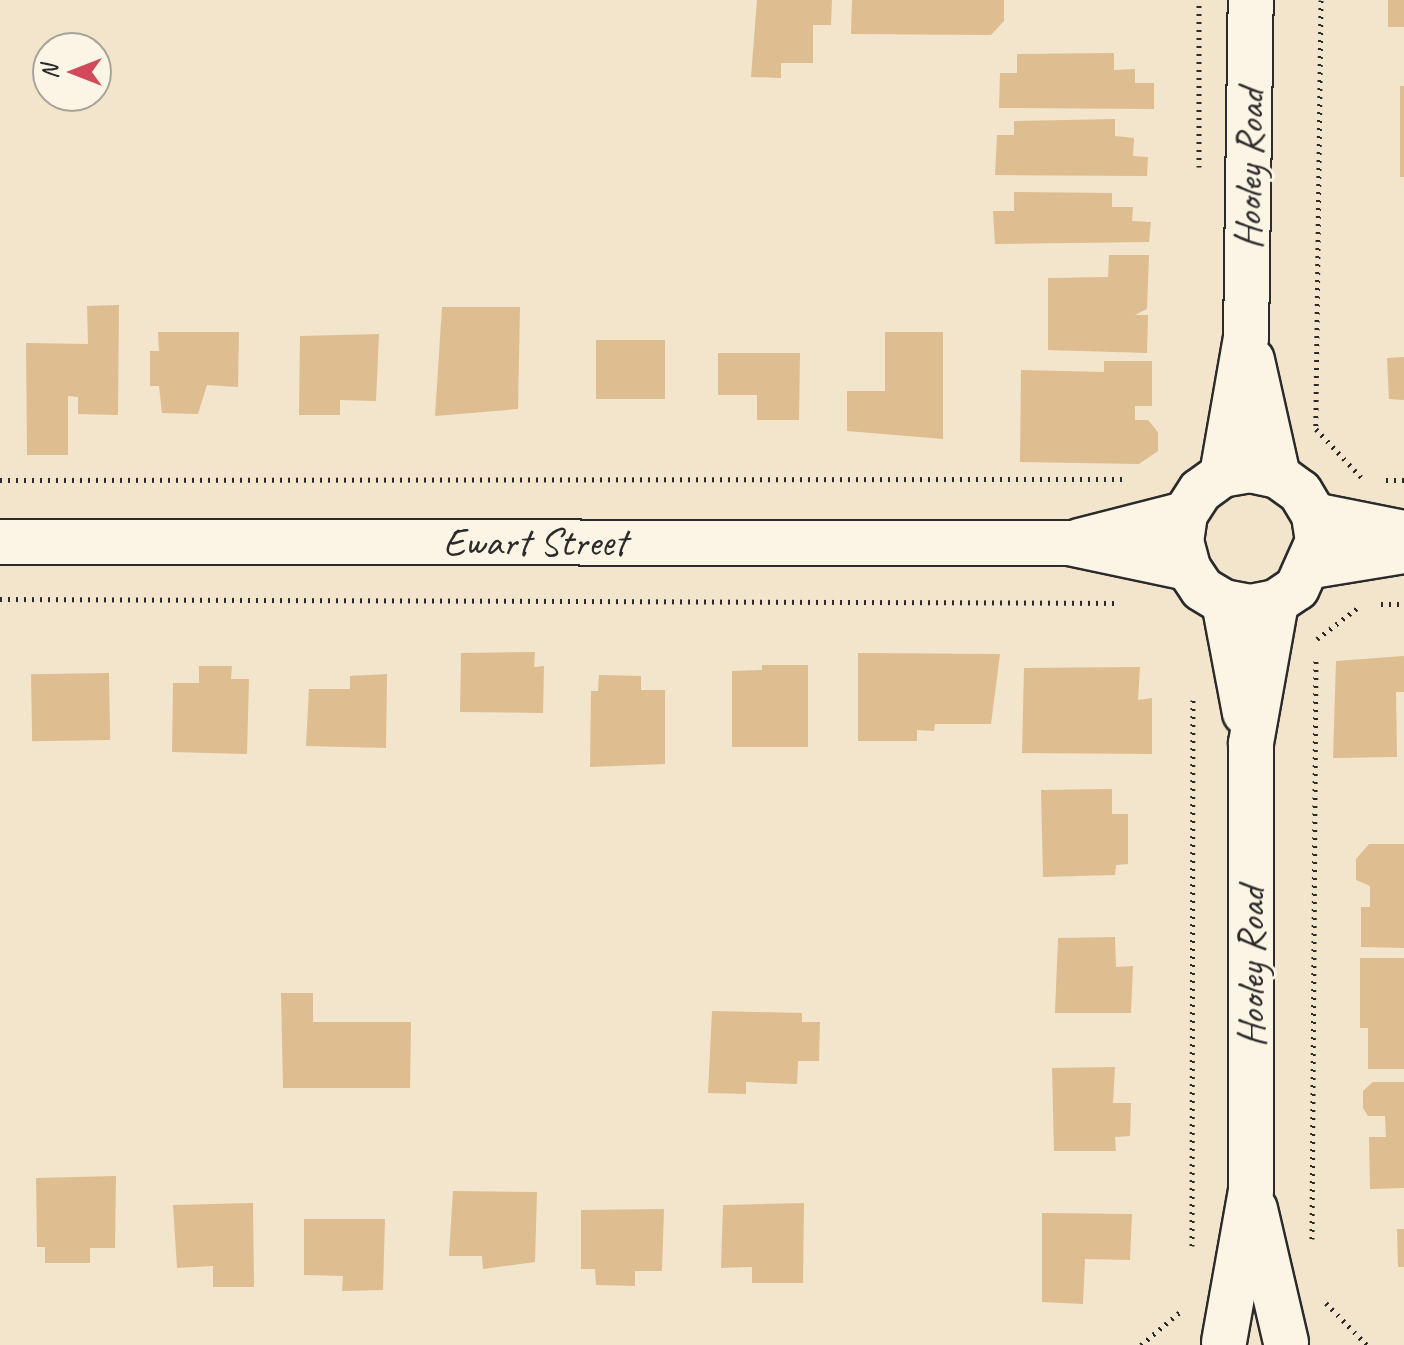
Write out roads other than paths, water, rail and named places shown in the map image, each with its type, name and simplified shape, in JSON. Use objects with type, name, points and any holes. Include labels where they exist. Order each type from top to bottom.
[{"type":"street","name":"Hooley Road","points":[[1222,475],[1246,338],[1251,0]]},
{"type":"street","name":"Hooley Road","points":[[1246,338],[1278,476]]},
{"type":"street","points":[[1250,470],[1278,476],[1300,492],[1314,515],[1318,541],[1312,566],[1297,588],[1276,602],[1224,602],[1202,589],[1188,568],[1181,541],[1185,514],[1200,491],[1222,475],[1250,470]]},
{"type":"street","name":"Ewart Street","points":[[1069,543],[1185,514]]},
{"type":"street","points":[[1314,515],[1404,533]]},
{"type":"street","name":"Ewart Street","points":[[0,542],[1069,543],[1188,568]]},
{"type":"street","points":[[1312,566],[1404,551]]},
{"type":"street","name":"Hooley Road","points":[[1224,602],[1251,743]]},
{"type":"street","name":"Hooley Road","points":[[1222,1343],[1251,1191],[1251,743],[1276,602]]},
{"type":"street","name":"Hooley Road","points":[[1251,1191],[1288,1343]]},
{"type":"street","points":[[1222,1343],[1255,1335],[1288,1343]]}]
